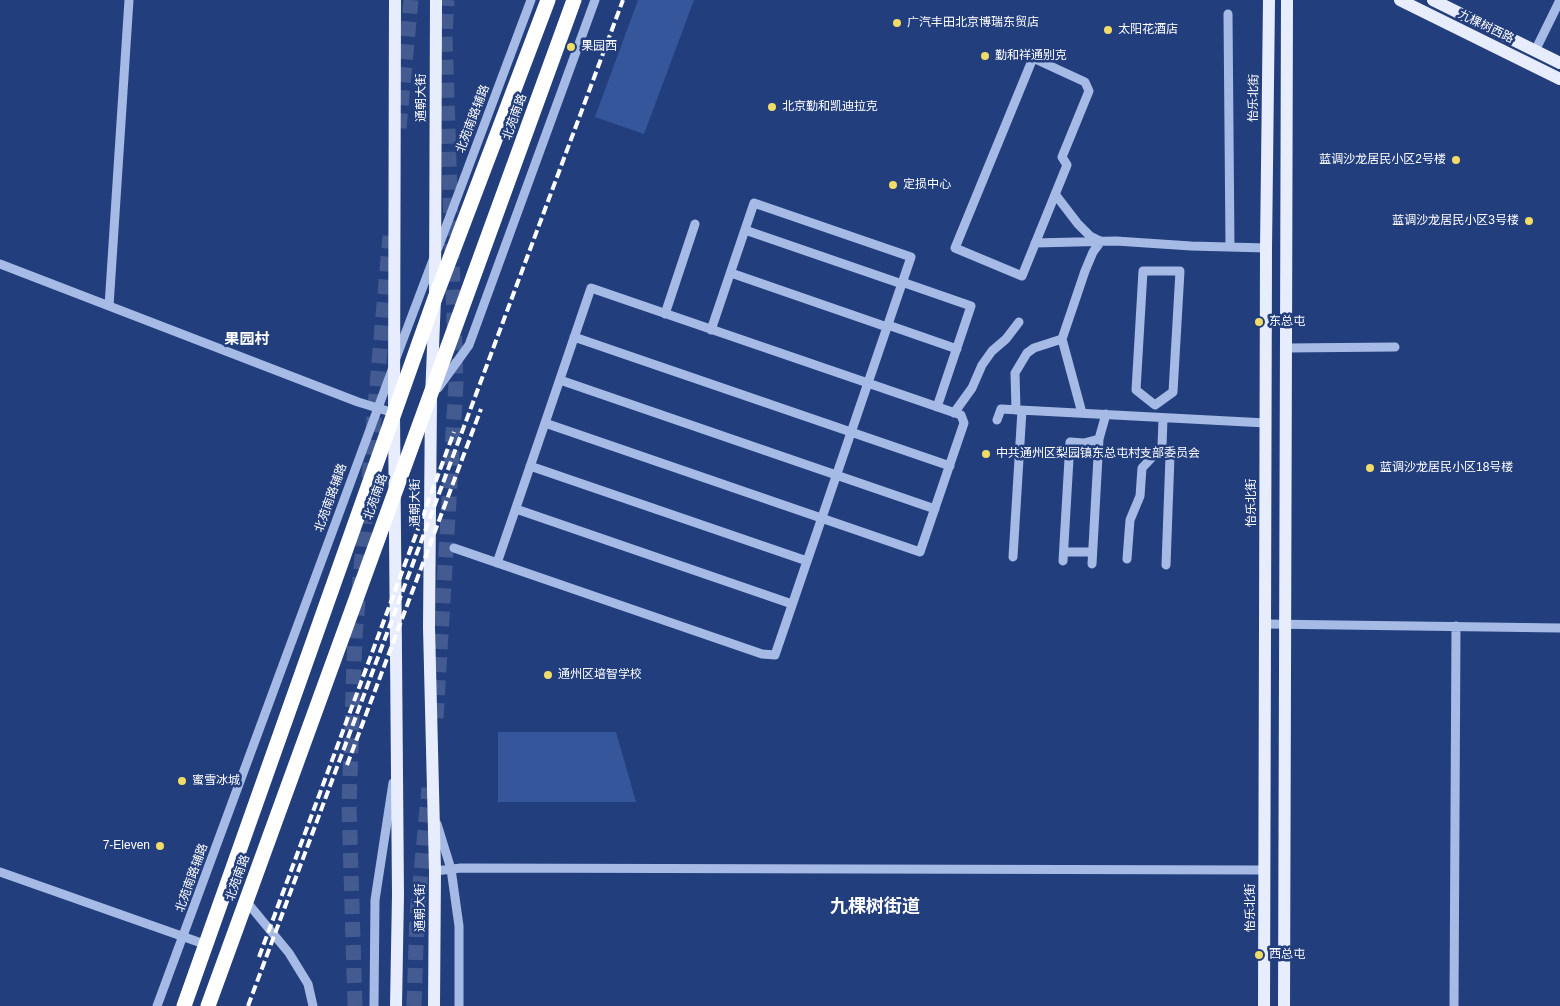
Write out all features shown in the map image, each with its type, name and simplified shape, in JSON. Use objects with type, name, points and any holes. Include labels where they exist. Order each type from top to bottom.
[{"type":"highway","name":"北苑南路","points":[[184,1006],[435,298],[548,0]]},
{"type":"highway","name":"北苑南路","points":[[208,1006],[395,486],[431,398],[574,0]]},
{"type":"main road","name":"通朝大街","points":[[395,0],[396,1006]]},
{"type":"main road","name":"通朝大街","points":[[434,1006],[435,871],[429,627],[431,398],[436,253],[436,0]]},
{"type":"main road","name":"怡乐北街","points":[[1264,1006],[1266,248],[1269,0]]},
{"type":"main road","points":[[1284,1006],[1286,0]]},
{"type":"main road","name":"九棵树西路","points":[[1400,0],[1560,79]]},
{"type":"main road","name":"九棵树西路","points":[[1437,1],[1560,63]]},
{"type":"street","points":[[109,306],[129,0]]},
{"type":"street","name":"北苑南路辅路","points":[[157,1006],[394,364],[531,0]]},
{"type":"street","points":[[431,398],[469,345],[595,0]]},
{"type":"street","points":[[1535,50],[1560,0]]},
{"type":"street","points":[[1228,14],[1230,248]]},
{"type":"street","points":[[1033,58],[1086,82],[1089,91],[1062,157],[1067,165],[1055,194],[1022,276],[955,248],[1033,58]]},
{"type":"street","points":[[1055,194],[1078,224],[1090,236],[1101,241]]},
{"type":"street","points":[[454,548],[762,654],[775,655],[911,257],[754,203],[711,330]]},
{"type":"street","points":[[665,314],[695,224]]},
{"type":"street","points":[[745,230],[971,306],[937,407]]},
{"type":"street","points":[[1035,243],[1101,241],[1230,248],[1266,248]]},
{"type":"street","points":[[1082,413],[1062,339],[1093,252],[1101,241]]},
{"type":"street","points":[[0,264],[394,413]]},
{"type":"street","points":[[1155,406],[1173,392],[1180,271],[1143,271],[1136,390],[1155,406],[1159,417],[1162,446],[1170,456],[1166,565]]},
{"type":"street","points":[[731,273],[957,349]]},
{"type":"street","points":[[497,563],[591,288],[961,415],[964,424],[920,552],[545,423]]},
{"type":"street","points":[[954,413],[972,388],[982,365],[992,351],[1006,339],[1019,322]]},
{"type":"street","points":[[574,337],[950,466]]},
{"type":"street","points":[[1013,557],[1019,410],[1015,373],[1027,353],[1034,348],[1062,339]]},
{"type":"street","points":[[1286,348],[1395,347]]},
{"type":"street","points":[[560,380],[935,509]]},
{"type":"street","points":[[997,420],[1000,409],[1266,423]]},
{"type":"street","points":[[1092,564],[1099,438],[1106,414]]},
{"type":"street","points":[[1092,552],[1063,556],[1070,442],[1084,443],[1099,438]]},
{"type":"street","points":[[1127,559],[1130,520],[1140,496],[1142,468],[1162,446]]},
{"type":"street","points":[[530,466],[807,561]]},
{"type":"street","points":[[516,509],[792,604]]},
{"type":"street","points":[[1266,624],[1560,628]]},
{"type":"street","points":[[1454,1006],[1456,626]]},
{"type":"street","points":[[374,1006],[375,900],[397,753]]},
{"type":"street","points":[[434,810],[450,869],[459,926],[459,1006]]},
{"type":"street","points":[[435,871],[450,869],[1264,870]]},
{"type":"street","points":[[0,872],[206,945]]},
{"type":"street","points":[[246,901],[289,953],[308,984],[313,1006]]},
{"type":"shaded area","points":[[638,0],[694,0],[644,134],[595,117]]},
{"type":"shaded area","points":[[498,732],[616,732],[636,802],[498,802]]},
{"type":"tunnel","points":[[399,128],[411,0]]},
{"type":"tunnel","points":[[436,718],[456,383],[445,35],[447,0]]},
{"type":"tunnel","points":[[355,1006],[349,805],[355,636],[390,236]]},
{"type":"tunnel","points":[[414,1006],[417,916],[429,788]]},
{"type":"railway","points":[[248,1006],[623,0]]},
{"type":"railway","points":[[347,765],[481,409]]},
{"type":"railway","points":[[259,957],[454,432]]},
{"type":"place","name":"广汽丰田北京博瑞东贸店","points":[[897,23]]},
{"type":"place","name":"太阳花酒店","points":[[1108,30]]},
{"type":"place","name":"果园西","points":[[571,47]]},
{"type":"place","name":"勤和祥通别克","points":[[985,56]]},
{"type":"place","name":"北京勤和凯迪拉克","points":[[772,107]]},
{"type":"place","name":"蓝调沙龙居民小区2号楼","points":[[1456,160]]},
{"type":"place","name":"定损中心","points":[[893,185]]},
{"type":"place","name":"蓝调沙龙居民小区3号楼","points":[[1529,221]]},
{"type":"place","name":"东总屯","points":[[1259,322]]},
{"type":"place","name":"中共通州区梨园镇东总屯村支部委员会","points":[[986,454]]},
{"type":"place","name":"蓝调沙龙居民小区18号楼","points":[[1370,468]]},
{"type":"place","name":"通州区培智学校","points":[[548,675]]},
{"type":"place","name":"蜜雪冰城","points":[[182,781]]},
{"type":"place","name":"7-Eleven","points":[[160,846]]},
{"type":"place","name":"西总屯","points":[[1259,955]]},
{"type":"district","name":"果园村","points":[[247,340]]},
{"type":"district","name":"九棵树街道","points":[[875,907]]}]
